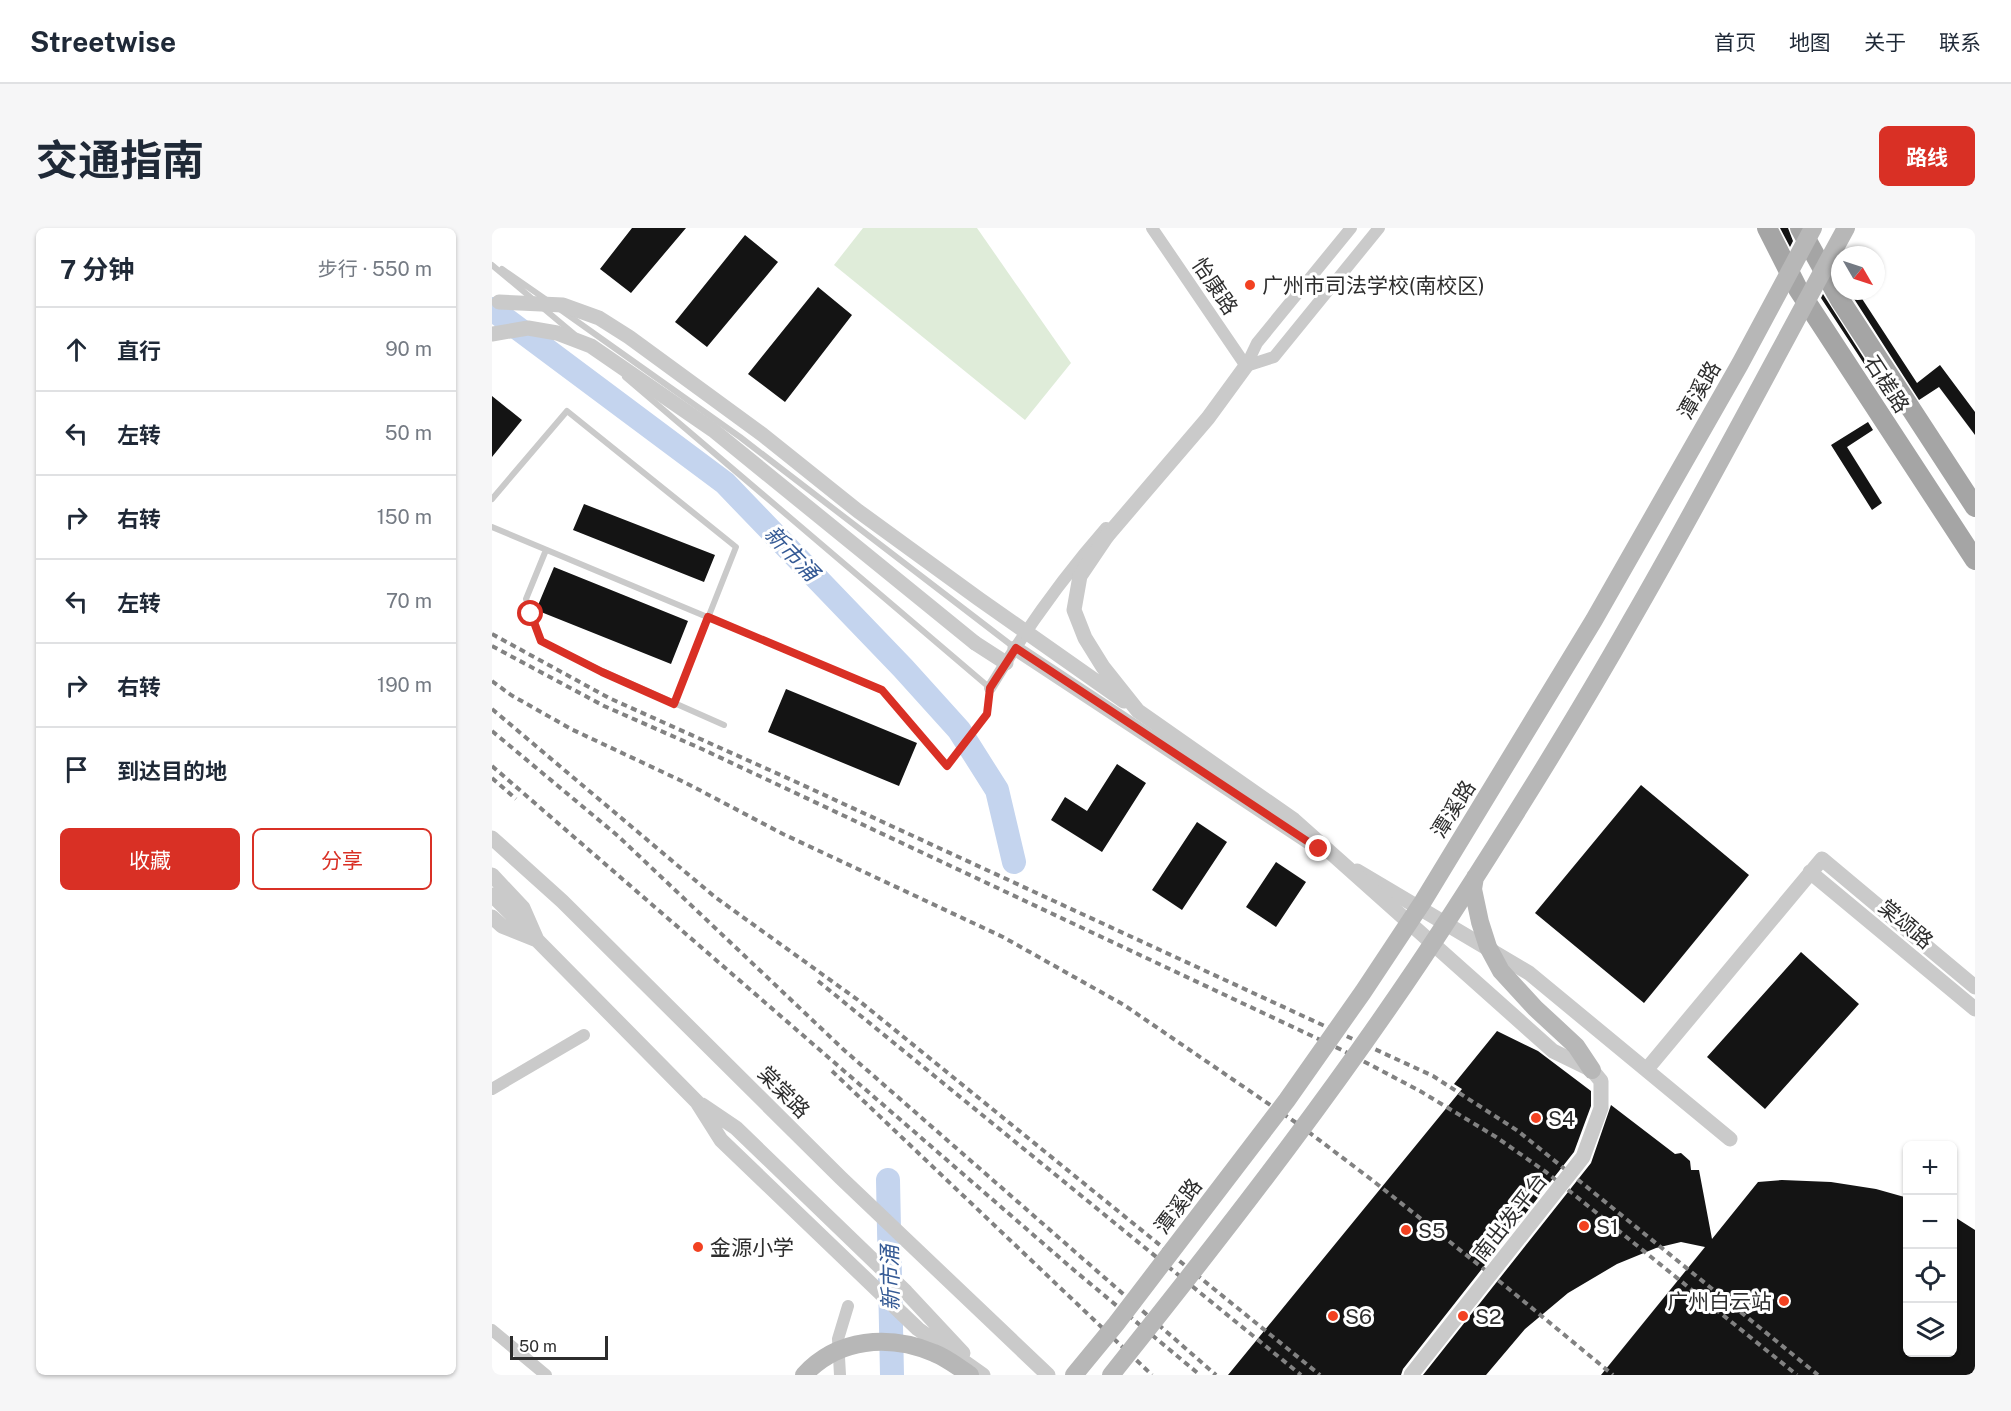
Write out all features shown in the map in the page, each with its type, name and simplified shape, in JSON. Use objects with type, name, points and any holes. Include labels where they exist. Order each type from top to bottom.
[{"type":"main road","name":"石槎路","points":[[1767,228],[1798,289],[1975,560]]},
{"type":"main road","name":"石槎路","points":[[1800,228],[1840,300],[1975,507]]},
{"type":"main road","name":"潭溪路","points":[[1074,1375],[1116,1324],[1287,1100],[1422,903],[1594,620],[1740,364],[1813,228]]},
{"type":"main road","points":[[1111,1375],[1205,1257],[1311,1116],[1452,914],[1566,732],[1633,618],[1846,228]]},
{"type":"main road","points":[[1592,1071],[1576,1046],[1501,971],[1488,947],[1480,922],[1473,889],[1476,870],[1482,854],[1605,649],[1733,412],[1778,352]]},
{"type":"main road","points":[[804,1375],[817,1362],[836,1351],[865,1342],[883,1341],[900,1342],[934,1353],[970,1375]]},
{"type":"street","name":"怡康路","points":[[1152,228],[1246,366]]},
{"type":"street","points":[[1138,711],[1103,667],[1085,638],[1074,610],[1080,576],[1107,536],[1208,418],[1246,366],[1257,343],[1351,228]]},
{"type":"street","points":[[990,688],[1076,562],[1246,366],[1274,357],[1379,228]]},
{"type":"street","points":[[494,304],[562,305],[599,318],[629,337],[763,435],[858,511],[979,599],[1294,820],[1553,1051],[1592,1071]]},
{"type":"street","points":[[492,334],[528,328],[557,333],[591,346],[713,430],[975,643],[1005,663]]},
{"type":"street","points":[[1016,648],[1319,849],[1529,973],[1730,1139]]},
{"type":"street","name":"棠棠路","points":[[492,838],[562,901],[841,1178],[1048,1375]]},
{"type":"street","name":"棠颂路","points":[[1975,987],[1822,858],[1810,872],[1975,1009]]},
{"type":"street","points":[[1647,1069],[1810,872]]},
{"type":"street","points":[[492,875],[523,908],[537,940]]},
{"type":"street","points":[[492,895],[698,1102],[736,1128],[906,1292],[983,1375]]},
{"type":"street","points":[[492,917],[502,926],[537,940]]},
{"type":"street","points":[[492,1089],[584,1035]]},
{"type":"street","name":"南出发平台","points":[[1411,1375],[1583,1157],[1602,1108],[1601,1081],[1592,1071]]},
{"type":"street","points":[[698,1102],[721,1140],[855,1269],[918,1329],[983,1375]]},
{"type":"street","points":[[840,1375],[838,1339],[848,1306]]},
{"type":"street","points":[[492,1330],[546,1375]]},
{"type":"street","points":[[948,1350],[970,1375]]},
{"type":"lane","points":[[492,263],[740,437],[1016,648]]},
{"type":"lane","points":[[492,263],[990,688],[987,714],[947,766],[882,690],[492,527]]},
{"type":"lane","points":[[492,499],[567,411],[736,547],[674,704]]},
{"type":"lane","points":[[546,550],[526,599],[541,641],[602,672],[724,725]]},
{"type":"green space","points":[[863,228],[977,228],[1071,363],[1025,420],[834,265]]},
{"type":"building","points":[[632,228],[686,228],[631,293],[600,269]]},
{"type":"building","points":[[1780,228],[1788,228],[1793,241],[1790,247]]},
{"type":"building","points":[[745,235],[778,262],[707,347],[675,322]]},
{"type":"building","points":[[818,287],[852,315],[785,402],[748,374]]},
{"type":"building","points":[[1823,294],[1899,413],[1897,414],[1821,298]]},
{"type":"building","points":[[1855,300],[1863,300],[1917,383],[1940,365],[1975,412],[1975,435],[1939,387],[1919,400]]},
{"type":"building","points":[[492,396],[522,420],[492,457]]},
{"type":"building","points":[[1868,422],[1873,430],[1847,447],[1882,503],[1872,510],[1831,445]]},
{"type":"building","points":[[584,504],[715,555],[704,582],[573,530]]},
{"type":"building","points":[[554,567],[688,621],[671,664],[536,610]]},
{"type":"building","points":[[786,689],[917,743],[899,786],[768,732]]},
{"type":"building","points":[[1117,764],[1146,783],[1102,852],[1051,820],[1065,797],[1087,811]]},
{"type":"building","points":[[1641,785],[1749,875],[1644,1003],[1535,913]]},
{"type":"building","points":[[1197,822],[1227,842],[1182,910],[1152,890]]},
{"type":"building","points":[[1276,862],[1306,882],[1276,927],[1246,907]]},
{"type":"building","points":[[1801,952],[1859,1004],[1765,1109],[1707,1057]]},
{"type":"building","points":[[1497,1031],[1538,1051],[1591,1091],[1591,1106],[1574,1152],[1403,1369],[1401,1375],[1228,1375],[1462,1089],[1454,1084]]},
{"type":"building","name":"广州白云站","points":[[1611,1105],[1675,1154],[1681,1153],[1690,1161],[1691,1170],[1699,1170],[1712,1239],[1758,1182],[1782,1180],[1831,1182],[1876,1189],[1903,1197],[1903,1357],[1957,1357],[1957,1219],[1975,1230],[1975,1375],[1601,1375],[1705,1247],[1681,1242],[1656,1248],[1617,1264],[1568,1293],[1525,1329],[1486,1375],[1423,1375],[1591,1163]]},
{"type":"waterway","name":"新市涌","points":[[492,309],[725,483],[903,668],[959,730],[997,790],[1014,862]]},
{"type":"waterway","name":"新市涌","points":[[888,1180],[892,1375]]},
{"type":"railway","points":[[492,634],[609,698],[1433,1076],[1518,1131],[1818,1375]]},
{"type":"railway","points":[[492,646],[604,706],[702,749],[1344,1051],[1420,1091],[1496,1137],[1546,1172],[1797,1375]]},
{"type":"railway","points":[[492,681],[511,695],[571,729],[686,783],[783,834],[1003,937],[1124,1005],[1298,1124],[1504,1285],[1613,1375]]},
{"type":"railway","points":[[492,709],[715,897],[858,1000],[1320,1375]]},
{"type":"railway","points":[[492,731],[618,836],[844,1050],[1216,1375]]},
{"type":"railway","points":[[492,766],[1075,1271],[1200,1375]]},
{"type":"railway","points":[[492,778],[516,799]]},
{"type":"railway","points":[[818,981],[1301,1375]]},
{"type":"railway","points":[[832,1071],[1152,1375]]},
{"type":"place","name":"广州市司法学校(南校区)","points":[[1250,285]]},
{"type":"place","name":"S4","points":[[1536,1118]]},
{"type":"place","name":"S1","points":[[1584,1226]]},
{"type":"place","name":"S5","points":[[1406,1230]]},
{"type":"place","name":"金源小学","points":[[698,1247]]},
{"type":"place","name":"广州白云站","points":[[1784,1301]]},
{"type":"place","name":"S6","points":[[1333,1316]]},
{"type":"place","name":"S2","points":[[1463,1316]]},
{"type":"route","points":[[531,614],[541,641],[602,672],[674,704],[708,617],[882,690],[947,766],[987,714],[990,688],[1016,648],[1319,849]]}]
